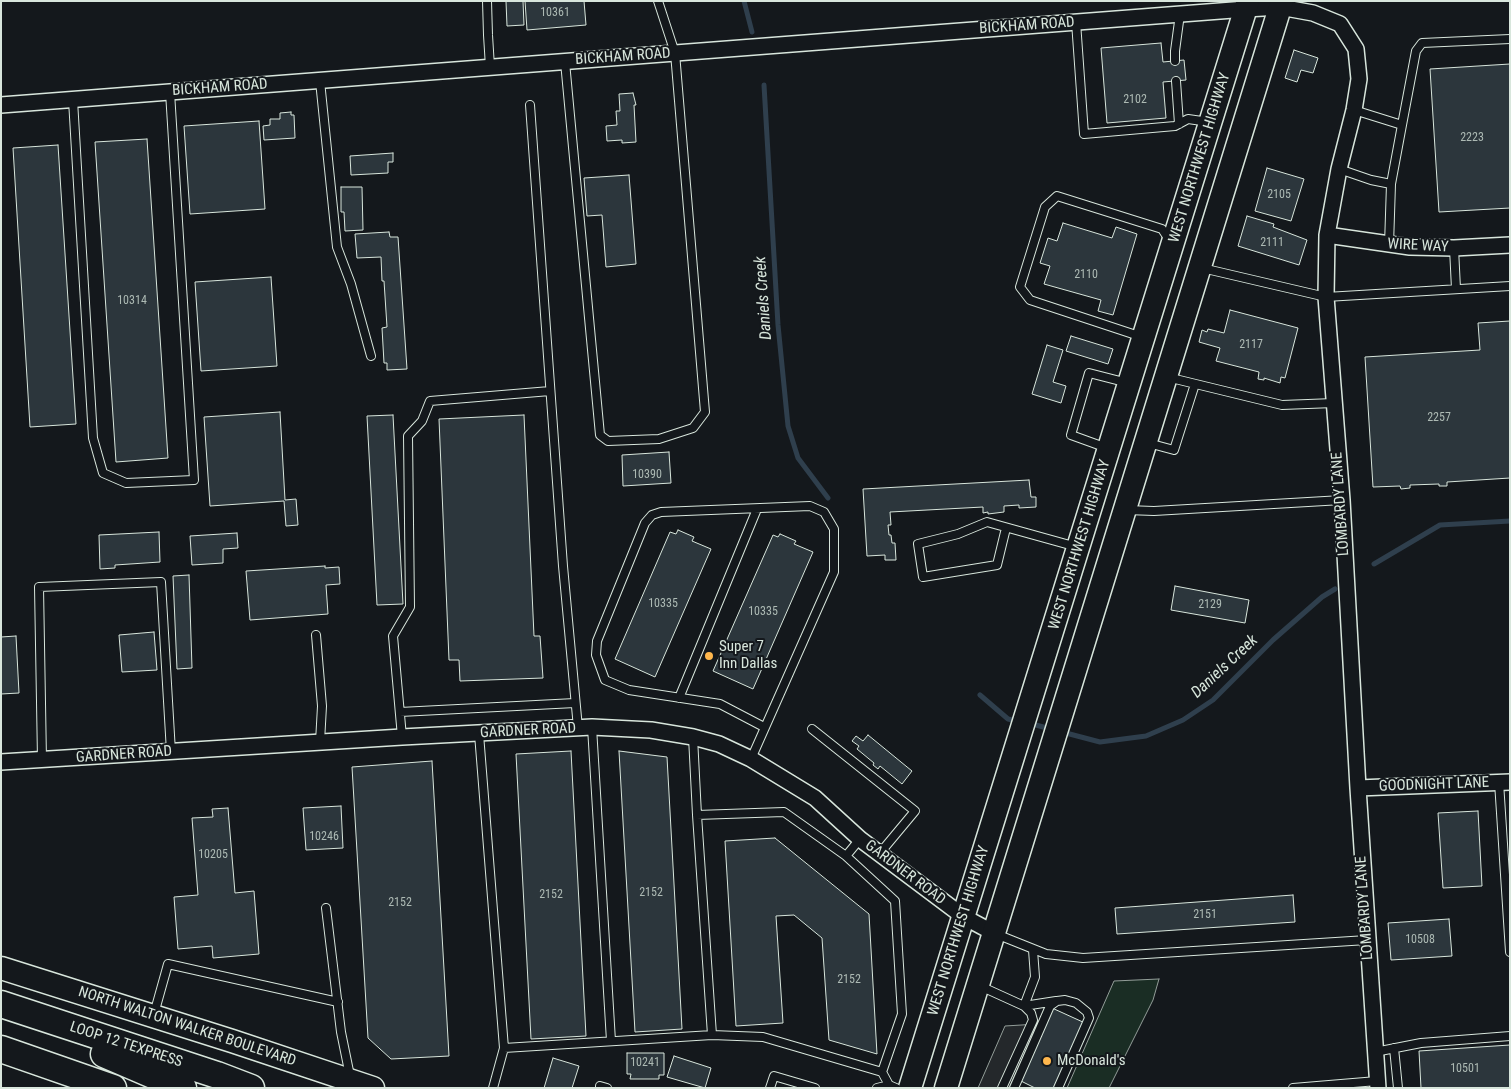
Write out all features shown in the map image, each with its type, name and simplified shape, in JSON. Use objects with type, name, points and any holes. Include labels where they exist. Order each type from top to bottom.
[{"type":"highway","name":"LOOP 12 TEXPRESS","points":[[1,1004],[218,1075],[251,1088]]},
{"type":"highway","points":[[1,1010],[183,1088]]},
{"type":"highway","points":[[1,1049],[113,1088]]},
{"type":"main road","points":[[946,1088],[1281,4]]},
{"type":"main road","name":"WEST NORTHWEST HIGHWAY","points":[[898,1087],[964,917],[1247,5]]},
{"type":"main road","points":[[1173,246],[1201,261]]},
{"type":"main road","points":[[1110,449],[1143,451]]},
{"type":"main road","name":"NORTH WALTON WALKER BOULEVARD","points":[[1,968],[373,1088]]},
{"type":"street","name":"LOMBARDY LANE","points":[[1247,5],[1281,4],[1313,13],[1340,24],[1356,50],[1359,79],[1327,235],[1326,297],[1342,500],[1377,1084]]},
{"type":"street","name":"BICKHAM ROAD","points":[[1,105],[1180,14],[1247,5]]},
{"type":"street","name":"WIRE WAY","points":[[1327,235],[1389,245],[1454,248],[1510,245]]},
{"type":"street","name":"GARDNER ROAD","points":[[1,762],[402,737],[585,728],[651,730],[719,744],[751,759],[815,798],[860,839],[964,917],[994,933]]},
{"type":"street","name":"GOODNIGHT LANE","points":[[1358,788],[1504,782]]},
{"type":"lane","points":[[487,1],[490,67]]},
{"type":"lane","points":[[566,62],[600,435],[608,441],[659,439],[693,428],[705,412],[675,53],[658,1]]},
{"type":"lane","points":[[1176,61],[1175,51],[1180,14]]},
{"type":"lane","points":[[1076,22],[1084,134],[1175,126],[1188,119],[1211,122]]},
{"type":"lane","points":[[1389,245],[1391,184],[1416,51],[1422,44],[1510,39]]},
{"type":"lane","points":[[320,80],[338,247],[351,284],[371,356]]},
{"type":"lane","points":[[1176,81],[1179,124]]},
{"type":"lane","points":[[73,100],[93,438],[101,465],[104,473],[126,483],[194,480],[170,92]]},
{"type":"lane","points":[[530,105],[563,566],[575,703],[585,728],[610,1041]]},
{"type":"lane","points":[[1354,110],[1402,125]]},
{"type":"lane","points":[[1339,170],[1391,184]]},
{"type":"lane","points":[[1144,338],[1030,300],[1020,287],[1046,208],[1057,196],[1162,229],[1173,246]]},
{"type":"lane","points":[[1454,248],[1456,289]]},
{"type":"lane","points":[[1201,261],[1326,297],[1510,286]]},
{"type":"lane","points":[[1110,449],[1070,435],[1088,373],[1130,383]]},
{"type":"lane","points":[[1166,377],[1282,405],[1334,403]]},
{"type":"lane","points":[[1143,451],[1174,450],[1195,384]]},
{"type":"lane","points":[[402,737],[393,636],[410,607],[408,436],[422,421],[430,401],[550,391]]},
{"type":"lane","points":[[1124,510],[1154,511],[1342,500]]},
{"type":"lane","points":[[751,759],[834,572],[834,529],[824,512],[810,506],[661,512],[652,515],[645,523],[597,640],[596,655],[605,680],[629,690],[720,704],[764,727]]},
{"type":"lane","points":[[679,698],[757,508]]},
{"type":"lane","points":[[1006,528],[997,565],[923,577],[918,544],[958,534],[987,522],[1079,548]]},
{"type":"lane","points":[[42,760],[39,587],[161,582],[171,752]]},
{"type":"lane","points":[[316,635],[322,706],[320,742]]},
{"type":"lane","points":[[400,712],[575,703]]},
{"type":"lane","points":[[812,729],[914,811],[880,853]]},
{"type":"lane","points":[[479,734],[504,1048],[493,1088]]},
{"type":"lane","points":[[693,738],[712,1035]]},
{"type":"lane","points":[[1504,782],[1510,952]]},
{"type":"lane","points":[[697,815],[784,812],[846,856],[895,902],[902,1014],[882,1072]]},
{"type":"lane","points":[[846,856],[860,839]]},
{"type":"lane","points":[[326,908],[341,1032],[351,1080]]},
{"type":"lane","points":[[994,933],[1046,954],[1083,958],[1367,940]]},
{"type":"lane","points":[[1024,1006],[1035,977],[1033,950]]},
{"type":"lane","points":[[154,1016],[168,964],[338,1002]]},
{"type":"lane","points":[[978,985],[1024,1006],[1031,1013],[1033,1020],[1033,1024],[1002,1088]]},
{"type":"lane","points":[[1024,1006],[1064,1000],[1076,1003],[1087,1012],[1089,1018],[1058,1088]]},
{"type":"lane","points":[[1014,1088],[1050,1006],[1057,1001]]},
{"type":"lane","points":[[504,1048],[712,1035],[763,1037],[882,1072],[898,1087]]},
{"type":"lane","points":[[1375,1052],[1421,1043],[1510,1036]]},
{"type":"lane","points":[[1394,1048],[1398,1088]]},
{"type":"lane","points":[[770,1088],[774,1076],[815,1088]]},
{"type":"lane","points":[[1293,1088],[1377,1084]]},
{"type":"lane","points":[[600,1088],[600,1086],[607,1088]]},
{"type":"lane","points":[[877,1088],[898,1087]]},
{"type":"green space","points":[[1159,979],[1153,1000],[1109,1088],[1067,1088],[1114,981]]},
{"type":"shaded area","points":[[1038,1024],[1009,1088],[978,1088],[1005,1026]]},
{"type":"building","points":[[506,1],[523,1],[524,25],[507,26]]},
{"type":"building","points":[[525,1],[584,1],[586,25],[527,30]]},
{"type":"building","points":[[1161,43],[1163,62],[1184,60],[1186,80],[1163,82],[1166,118],[1107,123],[1101,48]]},
{"type":"building","points":[[1294,50],[1318,58],[1313,73],[1301,70],[1297,82],[1285,78]]},
{"type":"building","points":[[1510,64],[1510,208],[1439,212],[1430,69]]},
{"type":"building","points":[[633,93],[636,105],[634,105],[636,142],[622,143],[622,140],[607,141],[606,126],[617,125],[616,111],[620,111],[619,94]]},
{"type":"building","points":[[291,112],[291,115],[294,115],[295,138],[264,140],[263,126],[270,125],[270,119],[280,119],[280,113]]},
{"type":"building","points":[[259,121],[265,209],[190,214],[184,126]]},
{"type":"building","points":[[147,139],[168,458],[116,462],[95,142]]},
{"type":"building","points":[[58,145],[76,424],[30,427],[13,148]]},
{"type":"building","points":[[393,153],[393,162],[388,162],[388,173],[351,175],[350,156]]},
{"type":"building","points":[[1267,168],[1304,179],[1291,221],[1255,211]]},
{"type":"building","points":[[629,175],[636,264],[606,267],[602,215],[587,216],[584,178]]},
{"type":"building","points":[[341,187],[362,187],[363,230],[345,231],[344,212],[341,212]]},
{"type":"building","points":[[1247,216],[1274,224],[1273,227],[1307,240],[1299,265],[1238,246]]},
{"type":"building","points":[[1063,223],[1112,238],[1116,227],[1137,234],[1113,315],[1098,311],[1101,300],[1044,284],[1050,266],[1040,263],[1048,238],[1057,241]]},
{"type":"building","points":[[389,232],[390,237],[398,237],[407,369],[387,370],[387,363],[384,363],[382,328],[387,327],[381,257],[357,258],[355,234]]},
{"type":"building","points":[[271,277],[277,366],[201,371],[195,282]]},
{"type":"building","points":[[1230,310],[1298,328],[1285,378],[1281,377],[1280,383],[1264,378],[1264,380],[1258,379],[1259,372],[1216,361],[1220,348],[1199,342],[1202,330],[1207,332],[1208,329],[1224,333]]},
{"type":"building","points":[[1510,321],[1510,478],[1447,482],[1447,486],[1439,486],[1439,484],[1410,485],[1410,488],[1401,489],[1400,486],[1373,487],[1365,357],[1480,350],[1478,323]]},
{"type":"building","points":[[1071,336],[1113,349],[1108,364],[1066,351]]},
{"type":"building","points":[[1047,345],[1063,350],[1053,382],[1066,386],[1061,403],[1032,394]]},
{"type":"building","points":[[280,412],[285,500],[296,499],[298,525],[286,526],[284,501],[210,506],[204,417]]},
{"type":"building","points":[[393,415],[403,604],[377,605],[367,416]]},
{"type":"building","points":[[524,415],[534,636],[540,636],[543,678],[460,681],[459,660],[449,660],[439,419]]},
{"type":"building","points":[[669,452],[671,483],[623,486],[622,455]]},
{"type":"building","points":[[1029,480],[1031,497],[1036,497],[1036,507],[1019,508],[1019,505],[1004,506],[1004,512],[988,514],[988,512],[983,513],[983,507],[890,512],[891,525],[888,525],[889,535],[891,535],[892,543],[895,543],[896,560],[885,560],[885,555],[867,556],[863,489]]},
{"type":"building","points":[[678,530],[694,537],[692,541],[711,549],[655,677],[615,659],[670,532],[676,534]]},
{"type":"building","points":[[159,532],[160,562],[115,565],[115,568],[100,569],[99,535]]},
{"type":"building","points":[[237,533],[238,548],[223,549],[223,563],[192,565],[190,536]]},
{"type":"building","points":[[780,534],[796,541],[794,544],[813,552],[753,689],[713,671],[773,535],[778,537]]},
{"type":"building","points":[[325,566],[325,568],[339,567],[340,584],[326,585],[328,614],[250,620],[246,571]]},
{"type":"building","points":[[189,575],[192,668],[177,669],[173,576]]},
{"type":"building","points":[[1175,586],[1249,600],[1245,623],[1171,610]]},
{"type":"building","points":[[154,632],[157,670],[122,672],[119,635]]},
{"type":"building","points":[[16,636],[19,693],[1,694],[1,637]]},
{"type":"building","points":[[868,735],[912,771],[902,784],[880,766],[878,769],[873,765],[874,763],[857,749],[859,746],[852,741],[856,736],[863,741]]},
{"type":"building","points":[[571,751],[586,1036],[531,1039],[516,754]]},
{"type":"building","points":[[619,751],[667,757],[682,1029],[635,1032]]},
{"type":"building","points":[[432,761],[449,1056],[391,1059],[368,1038],[352,767]]},
{"type":"building","points":[[341,806],[343,848],[306,850],[303,808]]},
{"type":"building","points":[[228,808],[235,893],[254,891],[259,954],[213,958],[212,946],[178,949],[174,897],[198,895],[192,818],[213,817],[212,809]]},
{"type":"building","points":[[1478,811],[1482,886],[1443,888],[1438,813]]},
{"type":"building","points":[[775,838],[869,914],[877,1054],[829,1040],[822,938],[794,915],[776,916],[783,1023],[736,1026],[725,841]]},
{"type":"building","points":[[1293,895],[1295,922],[1117,934],[1115,908]]},
{"type":"building","points":[[1449,919],[1452,956],[1391,960],[1388,923]]},
{"type":"building","name":"McDonald's","points":[[1052,1008],[1085,1023],[1055,1088],[1035,1088],[1019,1080]]},
{"type":"building","points":[[1510,1045],[1510,1088],[1421,1088],[1419,1051]]},
{"type":"building","points":[[627,1053],[664,1053],[664,1075],[659,1075],[659,1079],[630,1079],[631,1074],[627,1074]]},
{"type":"building","points":[[674,1056],[711,1068],[705,1088],[667,1077]]},
{"type":"building","points":[[553,1058],[579,1066],[572,1088],[544,1088]]},
{"type":"waterway","name":"Daniels Creek","points":[[744,1],[752,32]]},
{"type":"waterway","name":"Daniels Creek","points":[[764,85],[778,325],[788,426],[798,458],[828,498]]},
{"type":"waterway","name":"Daniels Creek","points":[[1374,564],[1440,525],[1510,521]]},
{"type":"waterway","name":"Daniels Creek","points":[[1062,732],[1100,742],[1146,736],[1183,720],[1213,700],[1273,640],[1322,597],[1335,589]]},
{"type":"waterway","name":"Daniels Creek","points":[[980,695],[1008,719],[1017,721]]},
{"type":"waterway","name":"Daniels Creek","points":[[1028,723],[1051,729]]},
{"type":"place","name":"Super 7 Inn Dallas","points":[[709,656]]},
{"type":"place","name":"McDonald's","points":[[1047,1061]]}]
